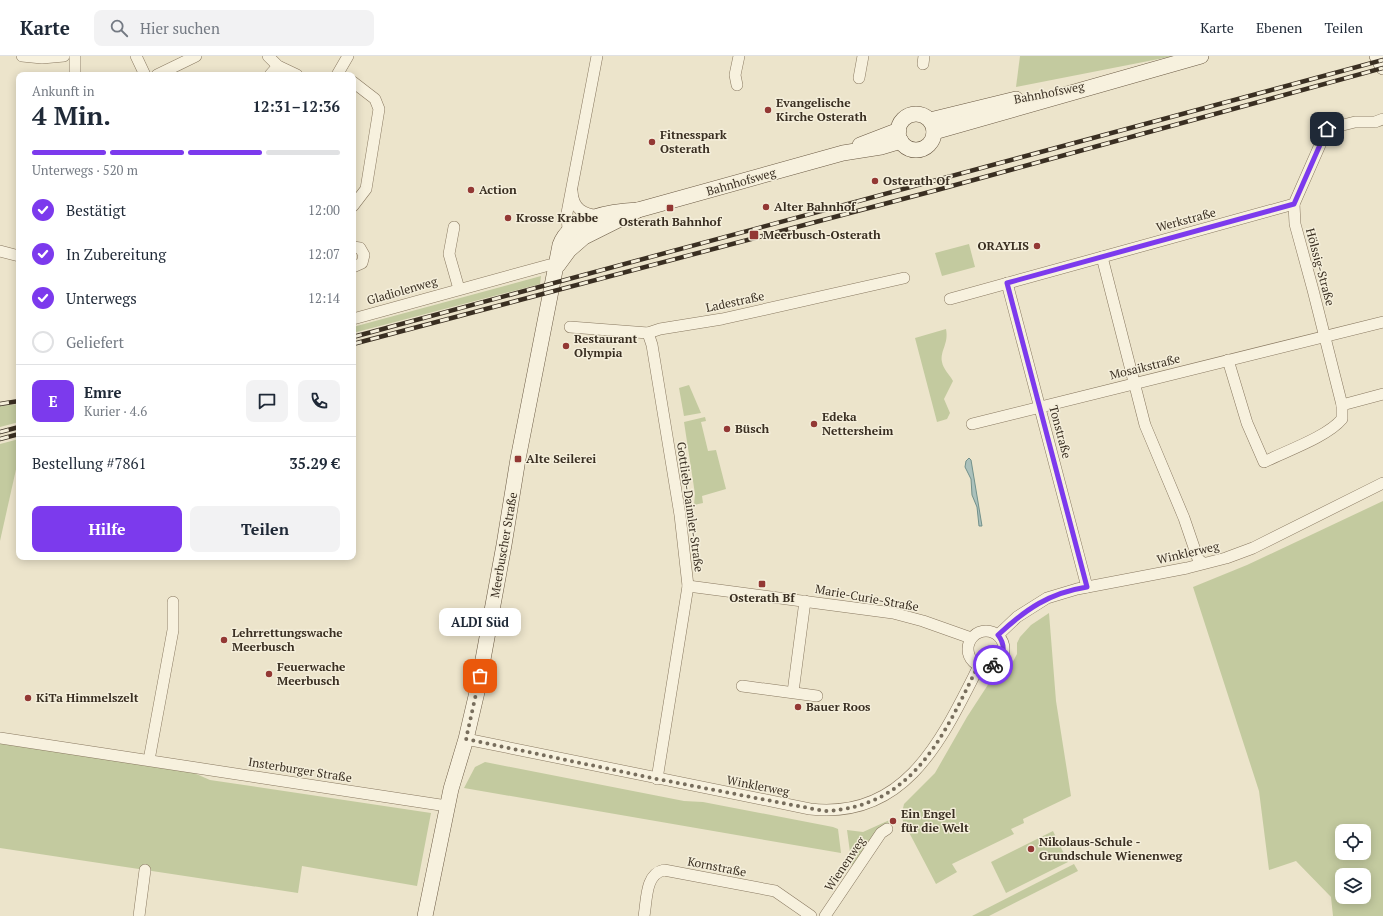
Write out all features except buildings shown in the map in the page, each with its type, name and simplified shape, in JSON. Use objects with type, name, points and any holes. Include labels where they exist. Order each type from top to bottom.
[{"type":"main road","name":"Bahnhofsweg","points":[[932,126],[1014,99],[1098,84],[1201,56]]},
{"type":"main road","points":[[1376,56],[1383,68]]},
{"type":"main road","points":[[914,114],[920,114],[932,126],[930,143],[920,150],[911,149],[900,136],[904,120],[914,114]]},
{"type":"main road","name":"Bahnhofsweg","points":[[584,237],[638,210],[843,153],[878,136],[900,136]]},
{"type":"main road","name":"Bahnhofsweg","points":[[568,230],[599,216],[623,211],[638,210]]},
{"type":"main road","name":"Meerbuscher Straße","points":[[426,916],[447,806],[466,739],[482,669],[518,459],[562,240],[568,230]]},
{"type":"main road","name":"Meerbuscher Straße","points":[[556,268],[569,250],[584,237]]},
{"type":"street","points":[[22,56],[42,58],[64,56]]},
{"type":"street","points":[[75,56],[75,72]]},
{"type":"street","points":[[136,56],[144,72]]},
{"type":"street","points":[[163,72],[196,56]]},
{"type":"street","points":[[268,56],[278,66],[291,72]]},
{"type":"street","points":[[340,72],[348,56]]},
{"type":"street","name":"Meerbuscher Straße","points":[[568,230],[567,212],[572,182],[598,56]]},
{"type":"street","points":[[737,85],[735,75],[739,56]]},
{"type":"street","points":[[859,78],[863,56]]},
{"type":"street","points":[[273,72],[278,66]]},
{"type":"street","points":[[356,84],[375,99],[379,109],[366,189],[356,202]]},
{"type":"street","points":[[1294,204],[1327,129],[1355,122],[1375,122],[1383,119]]},
{"type":"street","name":"Meerbuscher Straße","points":[[572,182],[574,200],[578,209],[587,214],[599,216]]},
{"type":"street","name":"Werkstraße","points":[[950,299],[1294,204]]},
{"type":"street","name":"Hölssig-Straße","points":[[1228,360],[1247,423],[1264,462],[1336,426],[1342,420],[1342,405],[1295,224],[1294,204]]},
{"type":"street","points":[[454,227],[449,254],[459,289]]},
{"type":"street","points":[[568,230],[576,236],[584,237]]},
{"type":"street","points":[[356,248],[362,250],[364,258],[360,265],[356,267]]},
{"type":"street","points":[[0,252],[16,255]]},
{"type":"street","points":[[1102,257],[1146,425],[1184,518],[1198,559],[1203,564]]},
{"type":"street","name":"Gladiolenweg","points":[[356,318],[549,265],[556,268]]},
{"type":"street","name":"Ladestraße","points":[[570,327],[648,333],[660,328],[722,319],[904,278]]},
{"type":"street","name":"Tonstraße","points":[[1007,283],[1087,587]]},
{"type":"street","points":[[1324,337],[1383,322]]},
{"type":"street","name":"Gottlieb-Daimler-Straße","points":[[648,333],[652,345],[680,515],[688,586],[657,779]]},
{"type":"street","name":"Mosaikstraße","points":[[972,424],[1324,337]]},
{"type":"street","points":[[1342,405],[1383,394]]},
{"type":"street","name":"Winklerweg","points":[[998,635],[1017,617],[1048,598],[1087,587],[1203,564],[1253,548],[1383,483]]},
{"type":"street","name":"Marie-Curie-Straße","points":[[688,586],[893,613],[929,623],[971,638]]},
{"type":"street","name":"Marie-Curie-Straße","points":[[793,692],[805,601]]},
{"type":"street","points":[[149,760],[173,630],[173,602]]},
{"type":"street","points":[[982,631],[992,632],[998,635],[1003,645],[1001,658],[990,666],[978,666],[973,662],[968,652],[971,638],[974,634],[982,631]]},
{"type":"street","name":"Winklerweg","points":[[466,739],[657,779],[824,811],[841,810],[869,803],[886,795],[903,783],[917,770],[930,754],[948,724],[978,666]]},
{"type":"street","points":[[742,686],[817,696]]},
{"type":"street","name":"Insterburger Straße","points":[[0,738],[447,806]]},
{"type":"street","name":"Wienenweg","points":[[825,916],[887,829]]},
{"type":"street","points":[[139,916],[145,870]]},
{"type":"street","name":"Kornstraße","points":[[644,916],[650,883],[656,874],[664,870],[775,891],[811,916]]},
{"type":"green space","points":[[1020,56],[1174,56],[1016,87]]},
{"type":"green space","points":[[969,244],[975,267],[942,276],[935,253]]},
{"type":"green space","points":[[541,276],[540,284],[356,332],[356,326]]},
{"type":"green space","points":[[946,329],[947,334],[942,354],[942,362],[953,381],[944,399],[950,413],[947,419],[937,422],[915,338]]},
{"type":"green space","points":[[689,385],[701,413],[684,416],[679,388]]},
{"type":"green space","points":[[16,404],[16,423],[0,427],[0,406]]},
{"type":"green space","points":[[705,417],[706,421],[701,422],[708,451],[716,450],[726,489],[702,496],[703,503],[694,505],[695,494],[684,422]]},
{"type":"green space","points":[[16,440],[16,469],[0,541],[0,444]]},
{"type":"green space","points":[[1383,501],[1383,916],[1333,916],[1331,897],[1296,861],[1269,870],[1259,791],[1193,587],[1247,565]]},
{"type":"green space","points":[[1049,613],[1056,701],[1071,796],[1023,819],[1024,823],[1011,829],[1014,834],[952,864],[957,872],[936,884],[901,817],[904,804],[935,773],[967,717],[991,680],[1000,677],[1008,671],[1017,654],[1017,643],[1020,637],[1031,625]]},
{"type":"green space","points":[[0,743],[194,773],[210,780],[431,813],[417,886],[302,866],[298,893],[0,848]]},
{"type":"green space","points":[[485,762],[684,801],[703,802],[833,827],[838,829],[841,853],[464,788],[475,767]]},
{"type":"green space","points":[[894,818],[896,819],[893,823],[880,828],[852,867],[847,830],[863,832]]},
{"type":"green space","points":[[1053,831],[1068,862],[1006,893],[991,862]]},
{"type":"green space","points":[[1074,864],[1078,871],[989,916],[972,916]]},
{"type":"water","points":[[969,458],[971,460],[982,526],[979,526],[977,507],[972,495],[971,479],[965,467],[966,461]]},
{"type":"railway","points":[[356,336],[1383,60]]},
{"type":"railway","points":[[356,343],[937,190],[1383,68]]},
{"type":"railway","points":[[0,404],[16,401]]},
{"type":"railway","points":[[0,432],[16,428]]},
{"type":"railway","points":[[0,439],[16,435]]},
{"type":"way so far","points":[[480,676],[466,739],[657,779],[824,811],[841,810],[869,803],[886,795],[903,783],[917,770],[930,754],[948,724],[978,666],[984,667],[993,665]]},
{"type":"place","name":"Evangelische Kirche Osterath","points":[[768,110]]},
{"type":"place","name":"Fitnesspark Osterath","points":[[652,142]]},
{"type":"place","name":"Osterath Of","points":[[875,181]]},
{"type":"place","name":"Action","points":[[471,190]]},
{"type":"place","name":"Alter Bahnhof","points":[[766,207]]},
{"type":"place","name":"Osterath Bahnhof","points":[[670,208]]},
{"type":"place","name":"Krosse Krabbe","points":[[508,218]]},
{"type":"place","name":"Meerbusch-Osterath","points":[[754,235]]},
{"type":"place","name":"ORAYLIS","points":[[1037,246]]},
{"type":"place","name":"Restaurant Olympia","points":[[566,346]]},
{"type":"place","name":"Edeka Nettersheim","points":[[814,424]]},
{"type":"place","name":"Büsch","points":[[727,429]]},
{"type":"place","name":"Alte Seilerei","points":[[518,459]]},
{"type":"place","name":"Osterath Bf","points":[[762,584]]},
{"type":"place","name":"Lehrrettungswache Meerbusch","points":[[224,640]]},
{"type":"place","name":"Feuerwache Meerbusch","points":[[269,674]]},
{"type":"place","name":"ALDI Süd","points":[[480,676]]},
{"type":"place","name":"KiTa Himmelszelt","points":[[28,698]]},
{"type":"place","name":"Bauer Roos","points":[[798,707]]},
{"type":"place","name":"Ein Engel für die Welt","points":[[893,821]]},
{"type":"place","name":"Nikolaus-Schule - Grundschule Wienenweg","points":[[1031,849]]},
{"type":"route","points":[[993,665],[995,665],[1001,658],[1004,650],[998,635],[1017,617],[1031,607],[1048,598],[1087,587],[1007,283],[1294,204],[1327,129]]}]
